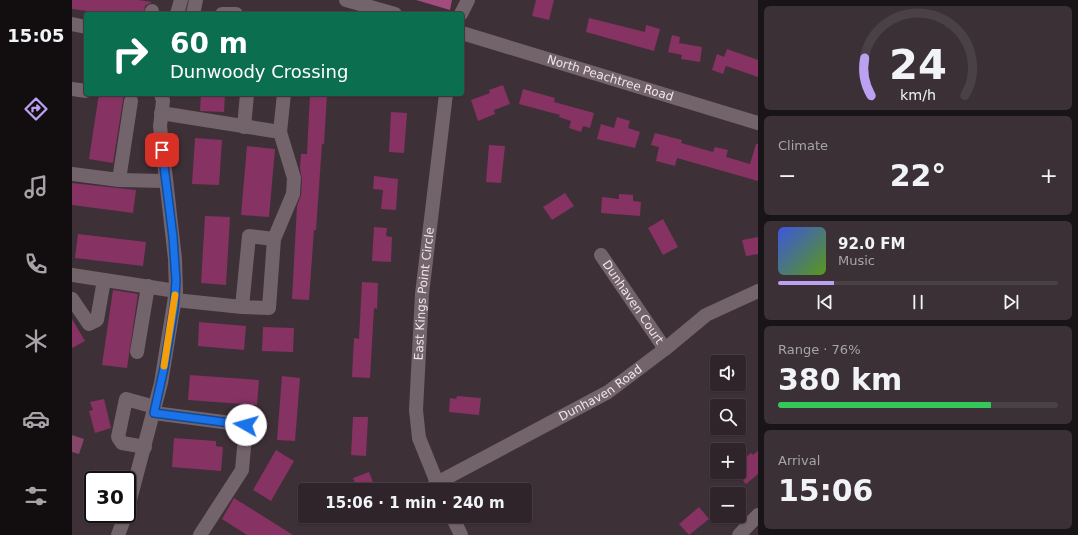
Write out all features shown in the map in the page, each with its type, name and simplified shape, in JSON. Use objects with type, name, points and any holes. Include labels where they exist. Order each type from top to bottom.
[{"type":"street","points":[[178,12],[181,0]]},
{"type":"street","points":[[193,12],[196,0]]},
{"type":"street","points":[[346,0],[388,12]]},
{"type":"street","points":[[462,12],[468,0]]},
{"type":"street","points":[[72,24],[84,27]]},
{"type":"street","name":"North Peachtree Road","points":[[464,34],[758,123]]},
{"type":"street","points":[[72,89],[84,91]]},
{"type":"street","points":[[244,127],[247,96]]},
{"type":"street","points":[[72,275],[148,286],[175,295],[242,307],[269,308],[274,239],[293,194],[294,178],[280,132],[284,96]]},
{"type":"street","name":"East Kings Point Circle","points":[[436,483],[419,438],[416,410],[422,294],[446,96]]},
{"type":"street","points":[[119,180],[130,101]]},
{"type":"street","points":[[136,479],[161,383],[175,295],[175,252],[165,181],[160,126],[163,101],[244,127],[280,132]]},
{"type":"street","points":[[72,174],[119,180],[165,181]]},
{"type":"street","points":[[242,307],[248,236],[274,239]]},
{"type":"street","name":"Dunhaven Court","points":[[600,255],[665,349]]},
{"type":"street","points":[[72,298],[89,324],[97,320],[104,280]]},
{"type":"street","points":[[137,352],[148,286]]},
{"type":"street","name":"Dunhaven Road","points":[[444,483],[608,392],[706,316],[758,291]]},
{"type":"street","points":[[145,447],[122,443],[118,437],[126,399],[154,410],[246,425],[242,470],[205,534]]},
{"type":"street","points":[[739,535],[758,516]]},
{"type":"street","points":[[118,535],[123,523]]},
{"type":"street","points":[[455,523],[461,535]]},
{"type":"shaded area","points":[[416,0],[452,0],[450,10]]},
{"type":"shaded area","points":[[72,435],[84,439],[79,454],[72,452]]},
{"type":"building","points":[[72,0],[139,0],[152,2],[145,6],[144,12],[95,12],[72,9]]},
{"type":"building","points":[[536,0],[554,0],[549,20],[532,16]]},
{"type":"building","points":[[589,18],[645,32],[646,25],[660,29],[654,51],[586,32]]},
{"type":"building","points":[[672,35],[680,37],[679,43],[702,47],[700,62],[681,59],[682,55],[668,52]]},
{"type":"building","points":[[727,49],[758,60],[758,77],[726,66],[723,74],[712,70],[717,54],[724,57]]},
{"type":"building","points":[[503,85],[510,104],[494,110],[495,114],[478,121],[471,100],[490,93],[489,90]]},
{"type":"building","points":[[523,89],[555,98],[554,102],[594,113],[590,128],[583,126],[581,132],[569,128],[571,121],[559,117],[560,115],[519,104]]},
{"type":"building","points":[[99,96],[124,96],[113,163],[89,159]]},
{"type":"building","points":[[201,96],[225,96],[224,112],[200,111]]},
{"type":"building","points":[[310,96],[327,96],[324,144],[322,144],[309,300],[292,299],[297,206],[301,195],[302,179],[300,168],[301,154],[307,154]]},
{"type":"building","points":[[391,112],[407,113],[404,153],[389,152]]},
{"type":"building","points":[[617,117],[630,121],[628,128],[640,132],[635,148],[597,139],[601,124],[614,128]]},
{"type":"building","points":[[655,133],[682,140],[681,143],[713,152],[715,147],[728,150],[726,157],[750,164],[756,144],[758,144],[758,181],[677,158],[675,166],[656,161],[659,147],[651,145]]},
{"type":"building","points":[[195,138],[222,140],[219,185],[192,184]]},
{"type":"building","points":[[489,145],[505,146],[501,183],[486,182]]},
{"type":"building","points":[[247,146],[275,149],[269,217],[241,215]]},
{"type":"building","points":[[374,176],[398,179],[396,210],[381,209],[383,190],[373,189]]},
{"type":"building","points":[[72,183],[136,190],[133,213],[72,205]]},
{"type":"building","points":[[565,193],[574,206],[552,220],[543,207]]},
{"type":"building","points":[[619,194],[633,195],[633,201],[641,202],[640,216],[601,213],[602,197],[619,199]]},
{"type":"building","points":[[205,216],[230,217],[226,285],[201,283]]},
{"type":"building","points":[[663,219],[678,247],[663,255],[648,228]]},
{"type":"building","points":[[374,227],[387,228],[386,236],[392,237],[391,262],[372,261]]},
{"type":"building","points":[[78,234],[146,242],[143,266],[75,258]]},
{"type":"building","points":[[758,237],[758,254],[746,256],[742,240]]},
{"type":"building","points":[[362,282],[378,283],[377,309],[374,308],[370,378],[352,377],[354,338],[359,339]]},
{"type":"building","points":[[113,290],[138,294],[127,368],[102,365]]},
{"type":"building","points":[[72,319],[85,341],[72,348]]},
{"type":"building","points":[[199,322],[246,326],[244,350],[198,346]]},
{"type":"building","points":[[263,327],[294,328],[293,352],[262,351]]},
{"type":"building","points":[[190,375],[259,380],[257,405],[188,400]]},
{"type":"building","points":[[282,376],[300,378],[295,441],[277,440]]},
{"type":"building","points":[[457,396],[481,398],[479,415],[449,412],[450,398],[456,399]]},
{"type":"building","points":[[104,399],[111,428],[95,433],[89,411],[93,410],[90,402]]},
{"type":"building","points":[[353,417],[368,417],[366,456],[351,455]]},
{"type":"building","points":[[174,438],[216,441],[216,446],[223,447],[221,471],[172,467]]},
{"type":"building","points":[[276,450],[294,461],[271,501],[253,490]]},
{"type":"building","points":[[758,451],[758,474],[746,484],[742,479],[746,479],[746,457],[751,453],[753,455]]},
{"type":"building","points":[[369,472],[373,483],[355,483],[353,478]]},
{"type":"building","points":[[234,498],[293,535],[247,535],[222,519]]},
{"type":"building","points":[[699,507],[709,519],[689,535],[679,524]]},
{"type":"slow traffic","points":[[164,366],[175,295]]},
{"type":"route","points":[[162,150],[173,237],[176,291],[164,368],[154,413],[246,425]]}]
